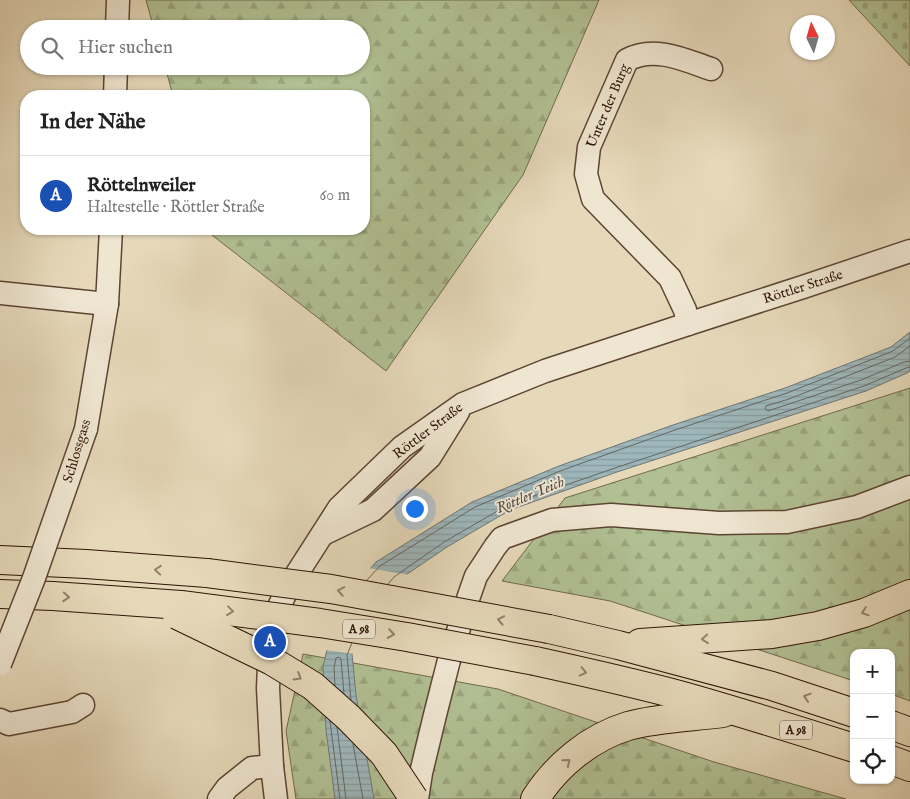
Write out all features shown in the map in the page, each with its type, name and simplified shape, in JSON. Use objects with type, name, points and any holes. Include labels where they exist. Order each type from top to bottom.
[{"type":"highway","name":"A 98","points":[[0,560],[207,573],[420,604],[618,644],[772,686],[850,711]]},
{"type":"highway","name":"A 98","points":[[0,594],[53,596],[330,624],[407,637],[536,661],[622,681],[737,712],[850,747]]},
{"type":"highway","points":[[618,644],[772,634],[818,626],[864,613],[910,594]]},
{"type":"highway","points":[[171,608],[272,661],[313,686],[349,718],[384,754],[416,799]]},
{"type":"highway","points":[[535,799],[554,772],[582,749],[604,736],[628,726],[737,712]]},
{"type":"highway","points":[[895,761],[910,767]]},
{"type":"street","points":[[117,20],[118,0]]},
{"type":"street","name":"Unter der Burg","points":[[688,324],[685,310],[670,278],[593,199],[586,174],[588,147],[627,60],[636,55],[666,54],[711,69]]},
{"type":"street","points":[[115,90],[116,75]]},
{"type":"street","name":"Schlossgass","points":[[0,664],[34,578],[86,429],[107,304],[111,235]]},
{"type":"street","name":"Röttler Straße","points":[[276,799],[272,766],[268,688],[271,623],[289,586],[339,508],[402,447],[464,404],[545,371],[910,251]]},
{"type":"street","points":[[0,293],[107,304]]},
{"type":"street","points":[[416,799],[449,660],[469,596],[476,576],[502,538],[552,520],[611,515],[719,523],[787,522],[857,507],[910,487]]},
{"type":"street","points":[[0,720],[9,724],[72,712],[83,705]]},
{"type":"street","points":[[219,799],[227,788],[252,768],[272,766]]},
{"type":"green space","points":[[146,0],[599,0],[523,175],[386,371],[212,235],[370,235],[370,90],[171,90],[167,75],[370,75],[370,20],[152,20]]},
{"type":"green space","points":[[849,0],[910,0],[910,66]]},
{"type":"green space","points":[[910,388],[910,701],[895,695],[895,649],[850,649],[850,680],[610,601],[502,581],[565,498]]},
{"type":"green space","points":[[303,654],[498,689],[714,762],[846,799],[296,799],[286,731]]},
{"type":"water","name":"Röttler Teich","points":[[910,332],[910,371],[907,373],[866,391],[617,472],[510,510],[447,547],[397,581],[375,606],[352,654],[356,695],[374,799],[335,799],[326,730],[323,667],[337,607],[376,562],[472,502],[559,466],[670,426],[785,388],[891,347]]},
{"type":"pier","points":[[368,568],[410,575],[398,583],[377,608],[355,654],[324,650],[335,606]]},
{"type":"place","name":"Röttelnweiler","points":[[270,642]]}]
